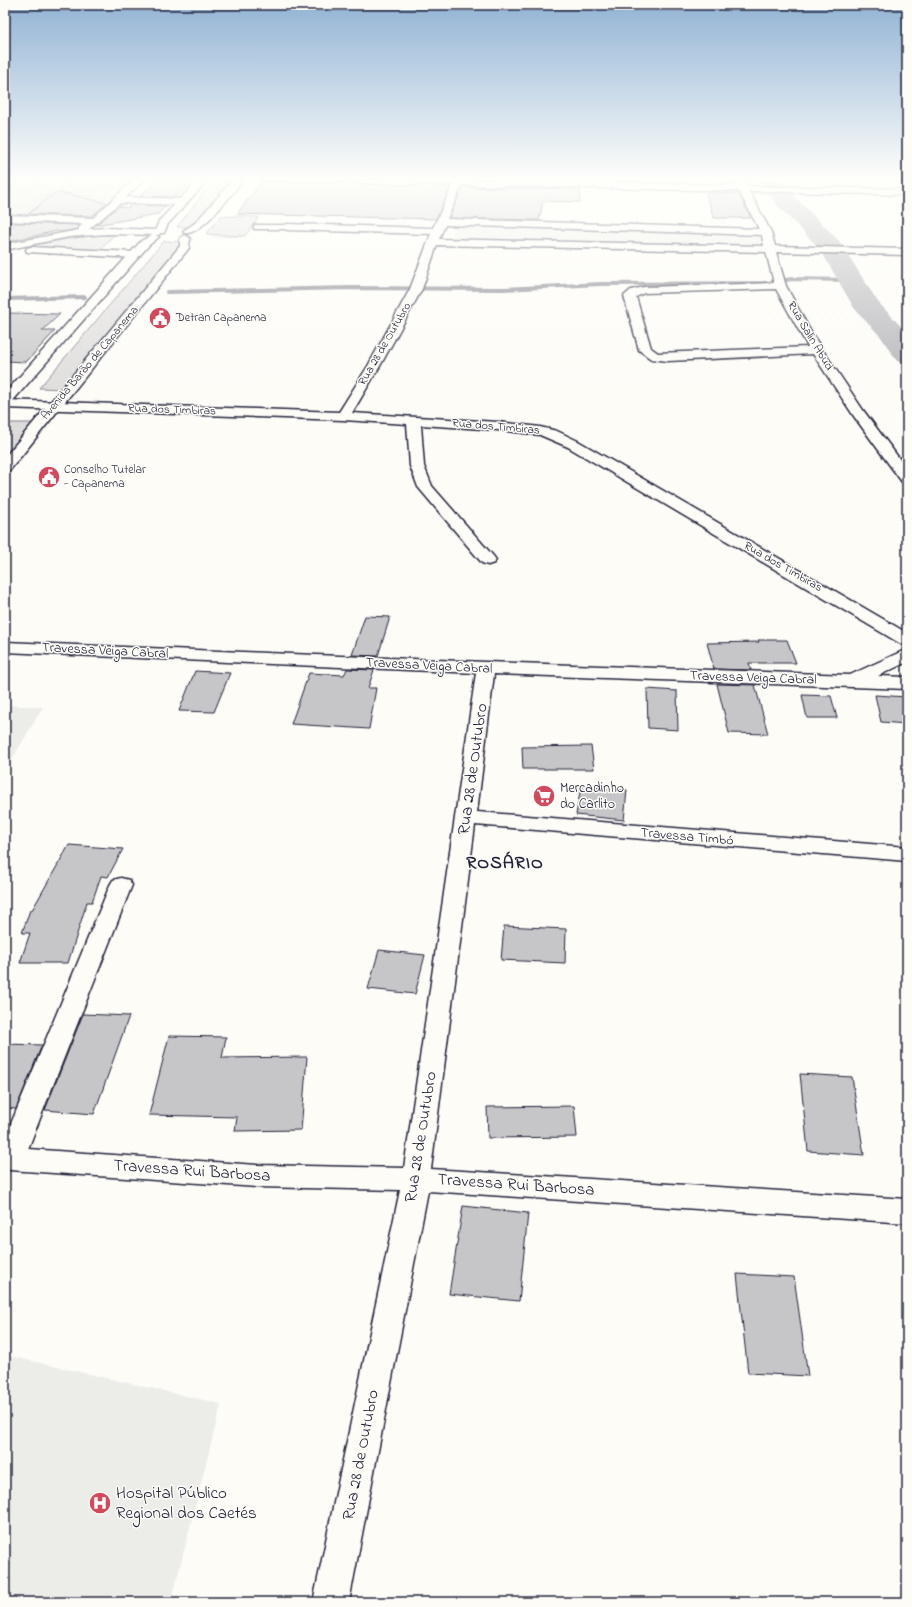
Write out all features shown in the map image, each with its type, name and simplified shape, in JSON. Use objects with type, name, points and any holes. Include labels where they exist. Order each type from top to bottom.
[{"type":"street","name":"Avenida Barão de Capanema","points":[[5,402],[135,255]]},
{"type":"street","name":"Avenida Barão de Capanema","points":[[5,467],[53,406],[178,255]]},
{"type":"street","name":"Rua 28 de Outubro","points":[[343,416],[374,366],[394,326],[416,289],[429,255]]},
{"type":"street","name":"Rua Salin Abud","points":[[772,255],[780,286],[816,350],[858,412],[907,479]]},
{"type":"street","points":[[780,286],[644,290],[635,292],[630,296],[645,350],[655,356],[668,357],[816,350]]},
{"type":"street","name":"Rua dos Timbiras","points":[[5,402],[53,406],[343,416],[527,429],[546,432],[562,438],[907,640]]},
{"type":"street","points":[[414,421],[420,476],[425,487],[488,560]]},
{"type":"street","name":"Travessa Veiga Cabral","points":[[5,647],[486,668],[907,683]]},
{"type":"street","name":"Travessa Veiga Cabral","points":[[853,681],[896,661],[907,654]]},
{"type":"street","name":"Rua 28 de Outubro","points":[[331,1602],[416,1178],[467,818],[486,668]]},
{"type":"street","name":"Travessa Timbó","points":[[467,818],[907,854]]},
{"type":"street","points":[[8,1158],[121,885]]},
{"type":"street","name":"Travessa Rui Barbosa","points":[[8,1158],[257,1176],[416,1178],[907,1211]]},
{"type":"shaded area","points":[[152,255],[173,255],[67,389],[39,388]]},
{"type":"shaded area","points":[[8,423],[37,423],[5,463],[5,426]]},
{"type":"shaded area","points":[[5,705],[43,707],[5,771]]},
{"type":"shaded area","name":"Hospital Público Regional dos Caetés","points":[[5,1355],[221,1404],[171,1602],[5,1602]]},
{"type":"building","points":[[5,313],[60,314],[42,331],[55,331],[26,362],[5,361]]},
{"type":"building","points":[[365,616],[390,617],[378,656],[352,655]]},
{"type":"building","points":[[758,640],[787,640],[796,663],[749,663],[751,670],[714,669],[707,643],[759,642]]},
{"type":"building","points":[[347,669],[374,670],[368,688],[376,688],[369,729],[291,724],[309,673],[344,675]]},
{"type":"building","points":[[195,671],[230,673],[214,712],[179,711]]},
{"type":"building","points":[[717,684],[755,685],[768,734],[729,733]]},
{"type":"building","points":[[647,689],[677,691],[678,730],[648,728]]},
{"type":"building","points":[[802,695],[831,696],[837,718],[807,718]]},
{"type":"building","points":[[875,695],[907,697],[907,724],[881,722]]},
{"type":"building","points":[[591,746],[594,769],[523,769],[522,747]]},
{"type":"building","points":[[581,786],[627,790],[624,820],[576,815]]},
{"type":"building","points":[[69,845],[123,849],[108,877],[101,876],[92,902],[87,902],[68,963],[20,963],[30,933],[22,933],[30,910],[32,910]]},
{"type":"building","points":[[504,926],[566,929],[565,963],[501,960]]},
{"type":"building","points":[[379,950],[425,955],[415,994],[368,989]]},
{"type":"building","points":[[83,1014],[129,1016],[94,1114],[45,1110]]},
{"type":"building","points":[[169,1036],[226,1037],[222,1058],[307,1057],[301,1130],[235,1131],[237,1117],[149,1115]]},
{"type":"building","points":[[5,1044],[42,1045],[16,1109],[5,1108]]},
{"type":"building","points":[[800,1074],[852,1077],[864,1155],[808,1151]]},
{"type":"building","points":[[574,1106],[577,1137],[488,1138],[487,1107]]},
{"type":"building","points":[[463,1206],[528,1213],[519,1301],[449,1294]]},
{"type":"building","points":[[737,1274],[794,1277],[808,1376],[748,1373]]},
{"type":"waterway","points":[[835,255],[851,283],[868,308],[892,332],[907,355]]},
{"type":"waterway","points":[[167,292],[350,288],[504,289],[600,284],[767,283],[792,279],[848,280]]},
{"type":"waterway","points":[[5,299],[85,297]]},
{"type":"place","name":"Detran Capanema","points":[[160,318]]},
{"type":"place","name":"Conselho Tutelar - Capanema","points":[[49,477]]},
{"type":"place","name":"Mercadinho do Carlito","points":[[544,796]]},
{"type":"place","name":"Hospital Público Regional dos Caetés","points":[[100,1503]]},
{"type":"district","name":"ROSÁRIO","points":[[505,864]]}]
